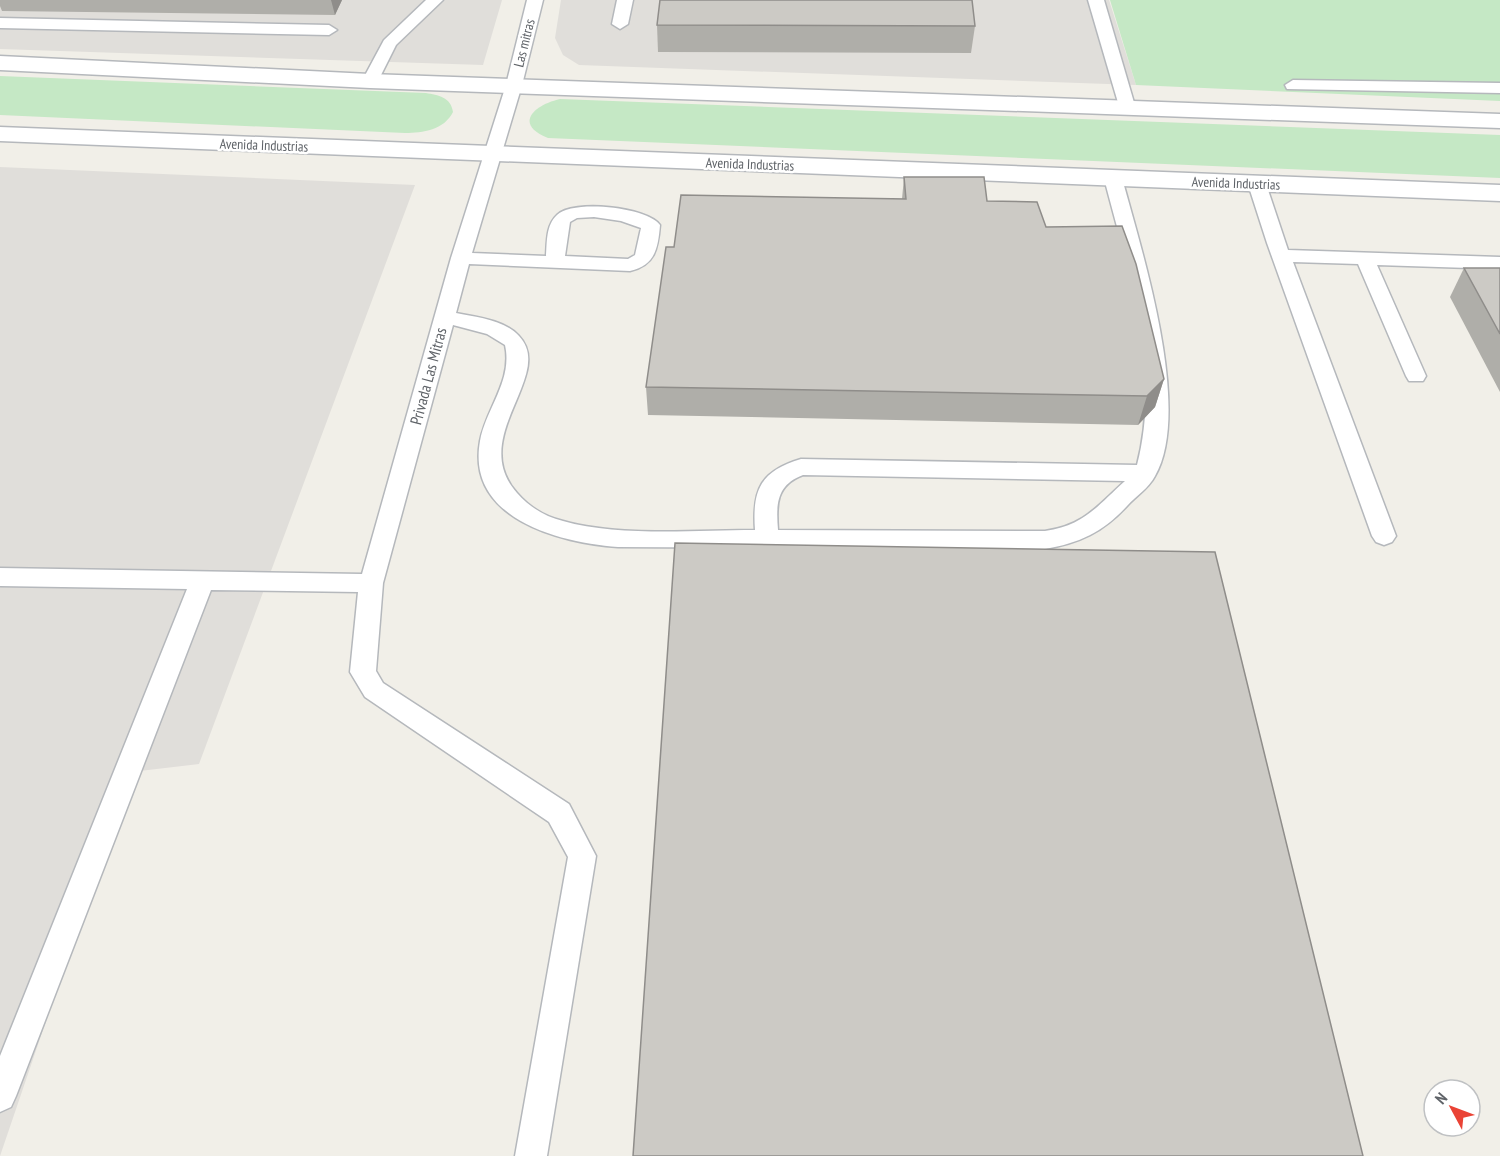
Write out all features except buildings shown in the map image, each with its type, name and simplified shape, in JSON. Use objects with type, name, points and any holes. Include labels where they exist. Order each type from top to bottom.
[{"type":"street","points":[[0,63],[370,81],[1500,121]]},
{"type":"street","name":"Avenida Industrias","points":[[0,134],[1500,193]]},
{"type":"lane","points":[[370,81],[382,51],[393,36],[435,0]]},
{"type":"lane","name":"Las mitras","points":[[514,85],[535,0]]},
{"type":"lane","points":[[620,24],[625,0]]},
{"type":"lane","points":[[1096,0],[1127,106]]},
{"type":"lane","points":[[0,23],[329,30]]},
{"type":"lane","name":"Privada Las Mitras","points":[[514,85],[460,258],[371,583],[363,672],[374,690],[558,813],[582,856],[531,1156]]},
{"type":"lane","points":[[1293,85],[1500,88]]},
{"type":"lane","points":[[445,317],[496,330],[514,341],[520,354],[514,377],[498,417],[488,468],[496,488],[531,519],[583,536],[1046,540],[1069,537],[1088,530],[1105,518],[1146,473],[1159,424],[1150,320],[1113,178]]},
{"type":"lane","points":[[1257,184],[1281,256],[1384,536]]},
{"type":"lane","points":[[460,258],[555,262],[630,265],[641,262],[647,256],[651,225],[643,219],[610,213],[571,213],[563,218],[560,224],[555,262]]},
{"type":"lane","points":[[1281,256],[1366,261],[1500,263]]},
{"type":"lane","points":[[1366,261],[1416,376]]},
{"type":"lane","points":[[767,539],[764,503],[768,491],[786,472],[801,467],[1146,473]]},
{"type":"lane","points":[[0,578],[371,583]]},
{"type":"lane","points":[[0,1096],[203,580]]},
{"type":"shaded area","points":[[0,0],[502,0],[483,65],[0,49]]},
{"type":"shaded area","points":[[561,0],[1109,0],[1136,85],[579,65],[563,55],[555,38]]},
{"type":"shaded area","points":[[0,167],[415,185],[199,764],[131,772],[0,1156]]},
{"type":"green space","points":[[1110,0],[1500,0],[1500,101],[1136,85]]},
{"type":"green space","points":[[0,76],[426,93],[447,100],[453,112],[439,127],[405,133],[0,115]]},
{"type":"green space","points":[[560,99],[1500,135],[1500,178],[548,138],[537,133],[531,127],[531,116],[542,106]]}]
